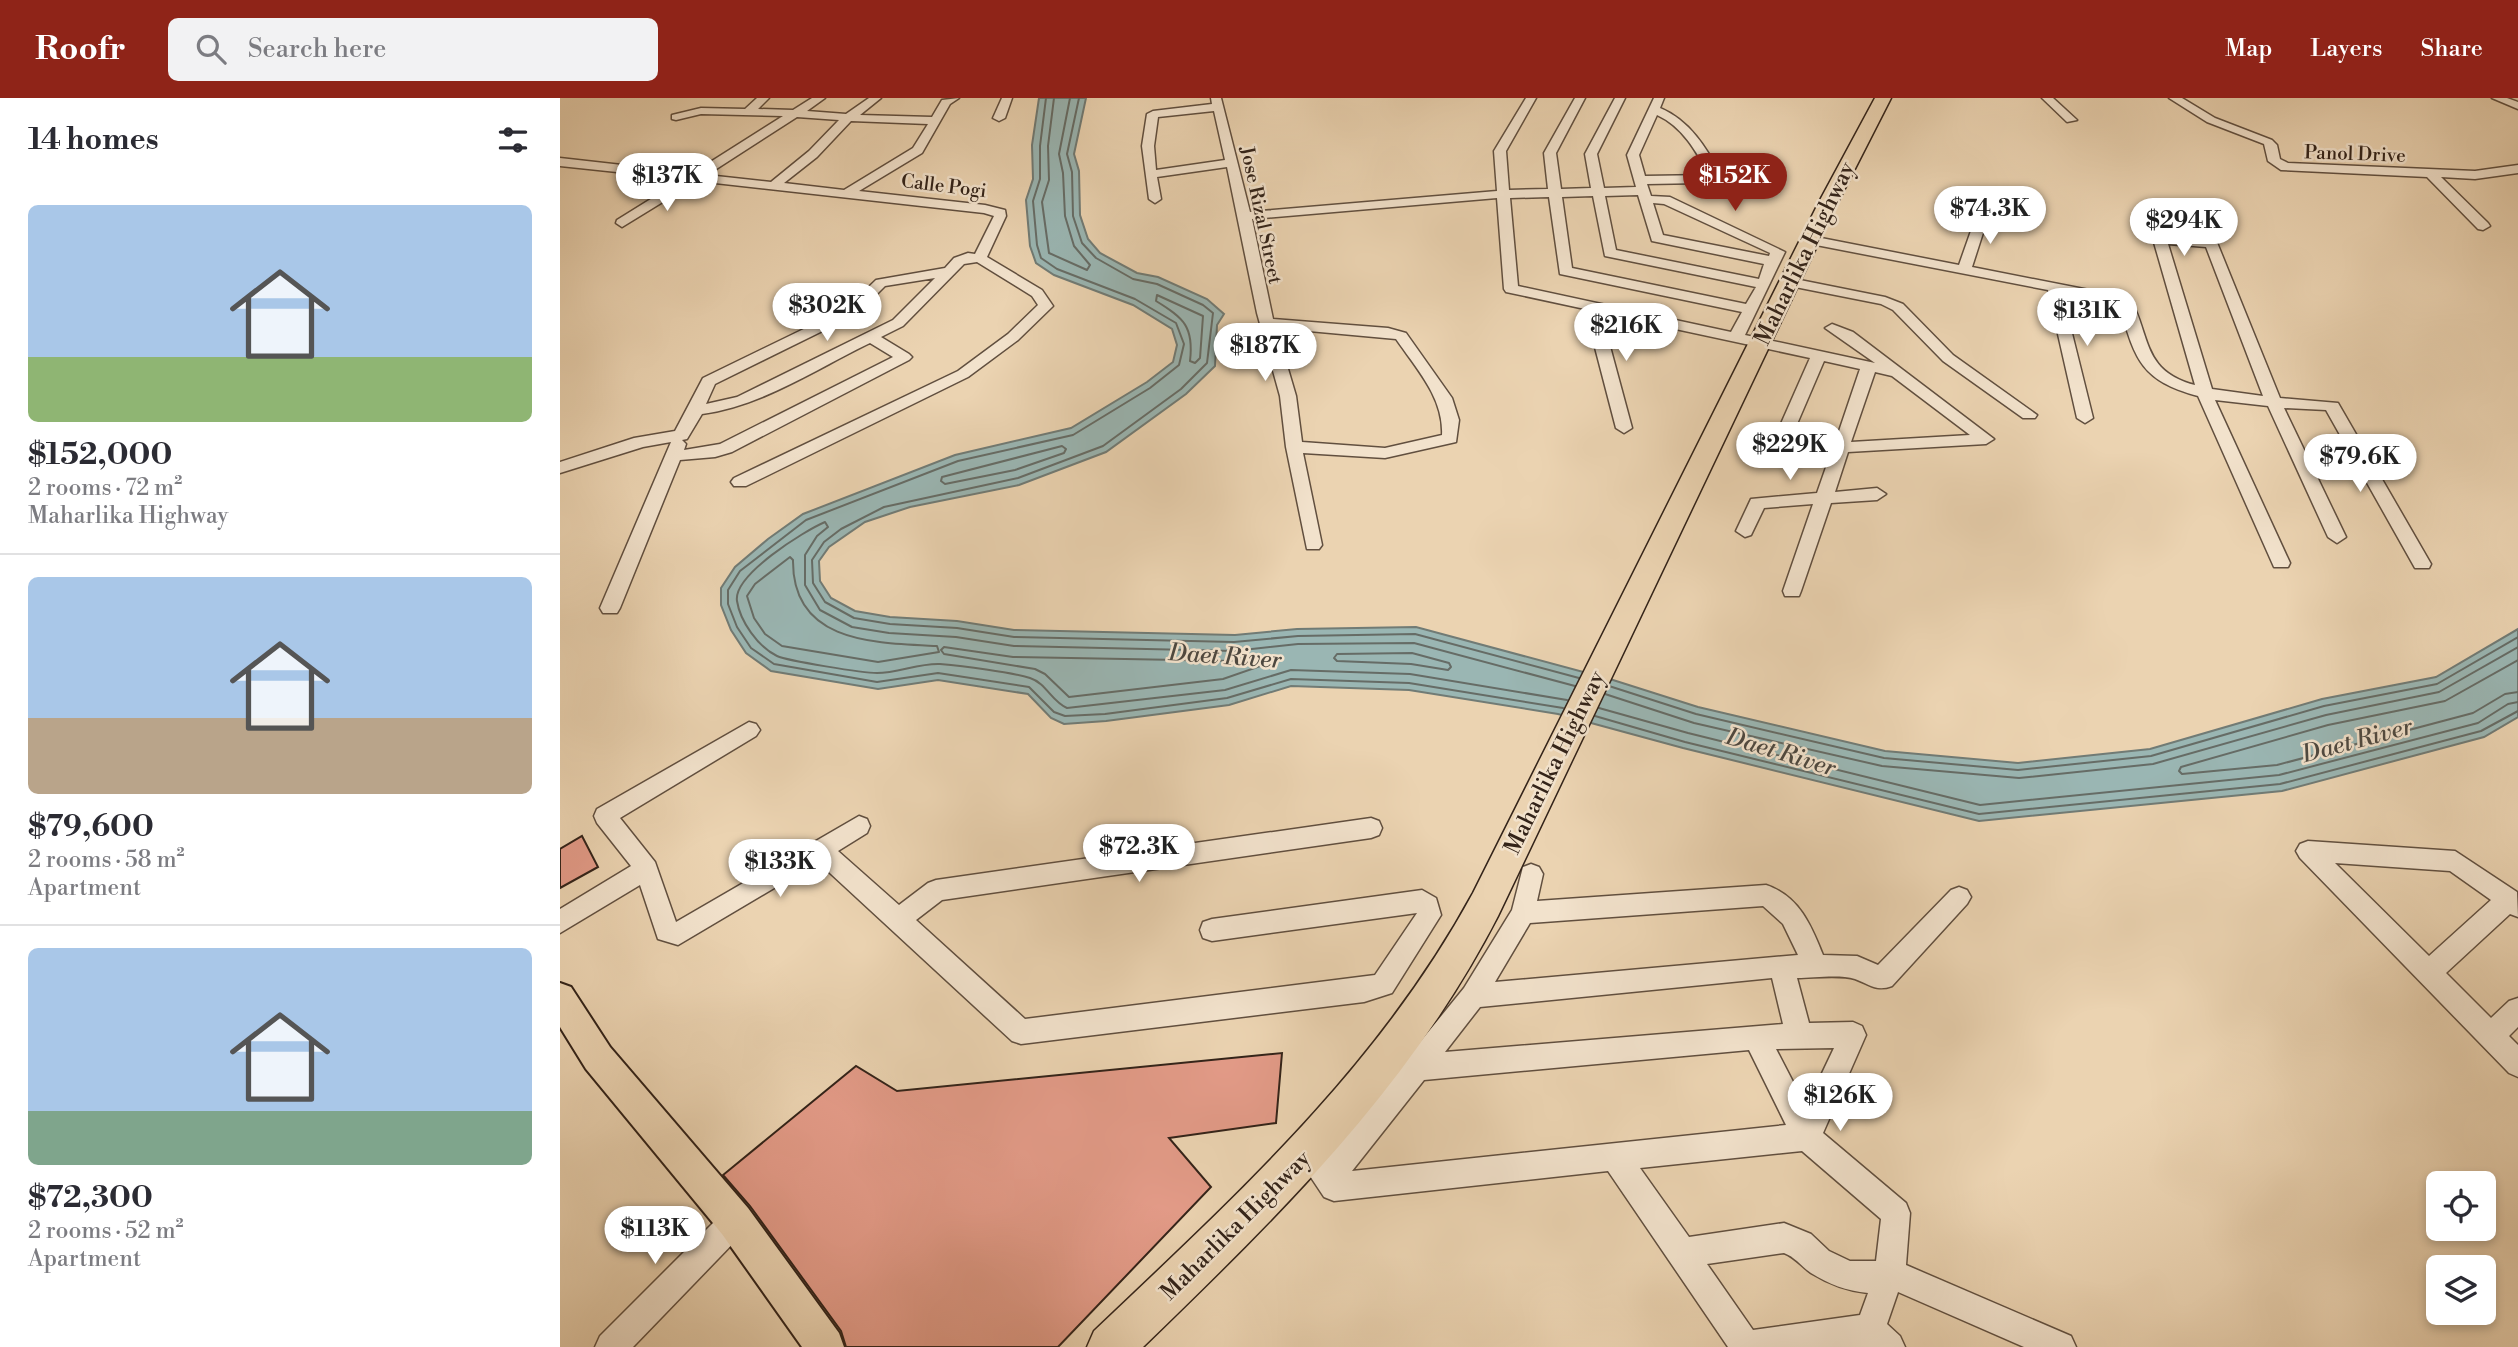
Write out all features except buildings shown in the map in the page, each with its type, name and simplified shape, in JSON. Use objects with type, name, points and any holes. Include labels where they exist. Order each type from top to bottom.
[{"type":"highway","name":"Maharlika Highway","points":[[1110,1347],[1317,1168],[1393,1051],[1444,980],[1484,909],[1530,806],[1866,127],[1883,98]]},
{"type":"main road","points":[[560,999],[598,1058],[735,1222],[825,1347]]},
{"type":"street","points":[[748,112],[764,98]]},
{"type":"street","points":[[622,223],[820,98]]},
{"type":"street","points":[[774,185],[813,154],[848,118],[876,98]]},
{"type":"street","points":[[847,194],[918,150],[946,102],[954,98]]},
{"type":"street","points":[[999,118],[1007,98]]},
{"type":"street","points":[[1531,98],[1500,151],[1506,194],[1511,289],[1896,372]]},
{"type":"street","points":[[1580,98],[1550,152],[1565,271],[1750,309]]},
{"type":"street","points":[[1620,98],[1591,153],[1610,253],[1764,284]]},
{"type":"street","points":[[2047,98],[2071,120]]},
{"type":"street","name":"Panol Drive","points":[[2174,98],[2211,120],[2268,142],[2274,161],[2285,167],[2487,176],[2518,169]]},
{"type":"street","points":[[2497,98],[2518,106]]},
{"type":"street","points":[[1155,199],[1147,132],[1153,114],[1217,102]]},
{"type":"street","name":"Jose Rizal Street","points":[[1217,102],[1245,216],[1267,323],[1288,396],[1294,447],[1313,545]]},
{"type":"street","points":[[1717,179],[1704,153],[1678,121],[1657,104],[1633,155],[1657,238],[1772,261]]},
{"type":"street","points":[[676,117],[701,111],[797,112],[894,122],[937,120]]},
{"type":"street","name":"Calle Pogi","points":[[560,162],[1000,213],[980,258]]},
{"type":"street","points":[[1151,174],[1232,163]]},
{"type":"street","points":[[2431,174],[2483,226]]},
{"type":"street","points":[[1245,216],[1506,194],[1642,190],[1717,179],[1758,178]]},
{"type":"street","points":[[1642,190],[1778,252],[1736,337]]},
{"type":"street","points":[[1964,270],[1984,211]]},
{"type":"street","points":[[2281,563],[2205,394],[2160,239],[2211,243],[2273,401],[2337,537]]},
{"type":"street","points":[[1811,240],[2125,301],[2139,345],[2152,368],[2167,380],[2205,394],[2332,406],[2422,564]]},
{"type":"street","points":[[696,410],[727,406],[743,400],[898,323],[964,258],[980,258],[1037,293],[1046,306],[1013,337],[963,374],[740,482]]},
{"type":"street","points":[[610,608],[681,435],[696,410],[708,381],[852,311],[881,283],[949,271]]},
{"type":"street","points":[[1790,282],[1885,301],[1898,307],[1948,358],[2029,415]]},
{"type":"street","points":[[2054,287],[2085,418]]},
{"type":"street","points":[[1592,307],[1624,428]]},
{"type":"street","points":[[1267,323],[1388,332],[1401,336],[1444,398],[1451,420],[1450,438],[1385,453],[1294,447]]},
{"type":"street","points":[[1819,355],[1777,452],[1986,439],[1848,335],[1832,328]]},
{"type":"street","points":[[672,456],[715,452],[726,448],[904,357],[871,337]]},
{"type":"street","points":[[1792,592],[1869,366]]},
{"type":"street","points":[[560,468],[640,442],[681,435]]},
{"type":"street","points":[[1745,531],[1757,503],[1877,494]]},
{"type":"street","points":[[749,730],[604,816],[647,869],[667,931],[678,934],[859,826]]},
{"type":"street","points":[[898,920],[936,890],[1371,828]]},
{"type":"street","points":[[820,849],[1021,1032],[1364,990],[1382,985],[1429,915],[1428,905],[1422,901],[1212,930]]},
{"type":"street","points":[[2428,973],[2514,902],[2455,861],[2308,851],[2428,973],[2491,1036],[2518,1064]]},
{"type":"street","points":[[560,922],[647,869]]},
{"type":"street","points":[[1531,874],[1523,913],[1472,996],[1417,1068],[1317,1168],[1334,1187],[1807,1137]]},
{"type":"street","points":[[1523,913],[1766,895],[1783,904],[1796,922],[1815,966]]},
{"type":"street","points":[[1472,996],[1782,967],[1857,967],[1872,976],[1882,978],[1959,897]]},
{"type":"street","points":[[1782,967],[1799,1036]]},
{"type":"street","points":[[2491,1036],[2518,1010]]},
{"type":"street","points":[[1417,1068],[1756,1037],[1853,1035],[1807,1137]]},
{"type":"street","points":[[1615,1156],[1746,1346],[1879,1338],[1890,1273],[1896,1213],[1807,1137],[1756,1037]]},
{"type":"street","points":[[611,1347],[735,1222]]},
{"type":"street","points":[[1681,1253],[1784,1238],[1801,1244],[1819,1261],[1847,1276],[1868,1278],[1890,1273],[2060,1347]]},
{"type":"water","name":"Daet River","points":[[1039,98],[1086,98],[1074,154],[1079,171],[1080,215],[1088,239],[1100,253],[1137,273],[1158,277],[1207,299],[1224,314],[1217,325],[1215,366],[1186,394],[1106,452],[1019,485],[910,507],[865,522],[829,547],[819,561],[820,581],[831,598],[855,611],[890,617],[957,621],[1014,630],[1235,635],[1297,629],[1416,627],[1613,680],[1698,707],[1885,751],[2018,763],[2150,749],[2322,699],[2436,677],[2518,629],[2518,717],[2484,737],[2282,791],[1979,821],[1683,748],[1558,714],[1409,690],[1291,686],[1229,705],[1064,724],[1051,718],[1028,694],[938,680],[878,689],[771,671],[746,653],[731,630],[721,605],[721,588],[735,567],[768,539],[803,514],[955,455],[1071,428],[1147,382],[1173,362],[1177,345],[1172,329],[1133,305],[1054,275],[1036,263],[1030,246],[1026,200],[1033,179],[1032,145]]}]
